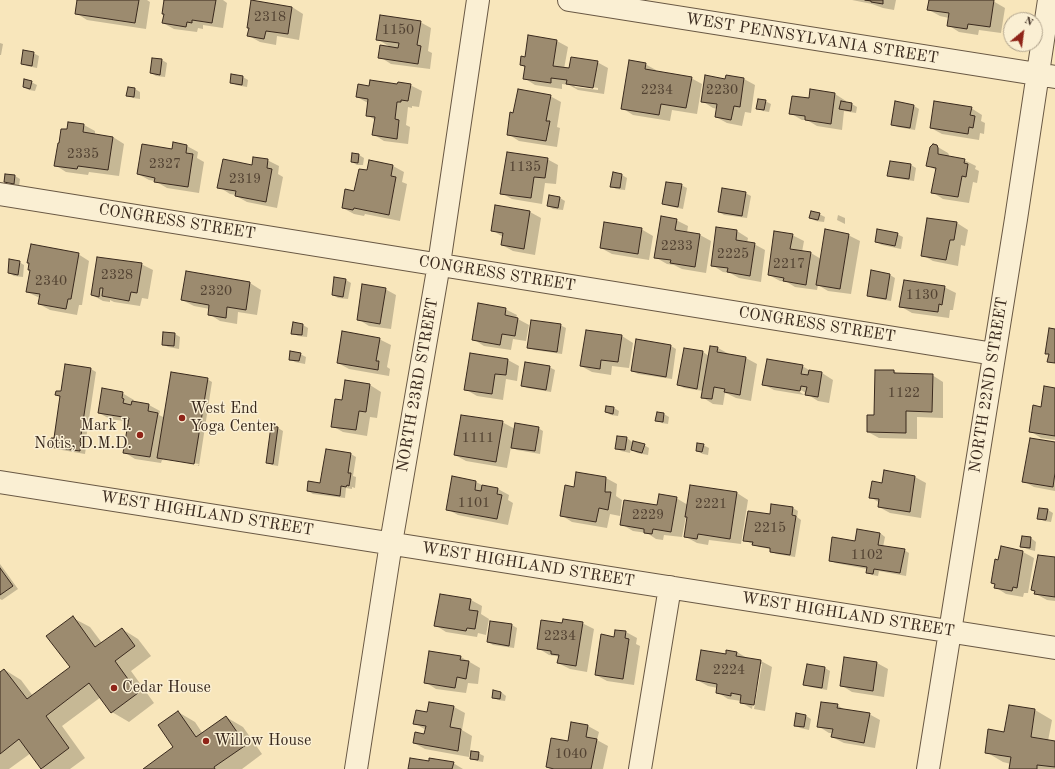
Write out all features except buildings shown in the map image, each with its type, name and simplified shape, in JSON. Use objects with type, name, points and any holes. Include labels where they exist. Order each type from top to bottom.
[{"type":"street","name":"NORTH 23RD STREET","points":[[356,769],[391,543],[439,264],[478,0]]},
{"type":"street","name":"WEST PENNSYLVANIA STREET","points":[[570,0],[1046,76]]},
{"type":"street","name":"NORTH 22ND STREET","points":[[928,769],[994,354],[1046,76],[1049,0]]},
{"type":"street","name":"CONGRESS STREET","points":[[0,194],[994,354]]},
{"type":"street","name":"WEST HIGHLAND STREET","points":[[0,482],[1055,648]]},
{"type":"street","points":[[640,769],[670,588]]},
{"type":"place","name":"West End Yoga Center","points":[[182,418]]},
{"type":"place","name":"Mark I. Notis, D.M.D.","points":[[140,435]]},
{"type":"place","name":"Cedar House","points":[[114,688]]},
{"type":"place","name":"Willow House","points":[[206,741]]}]
